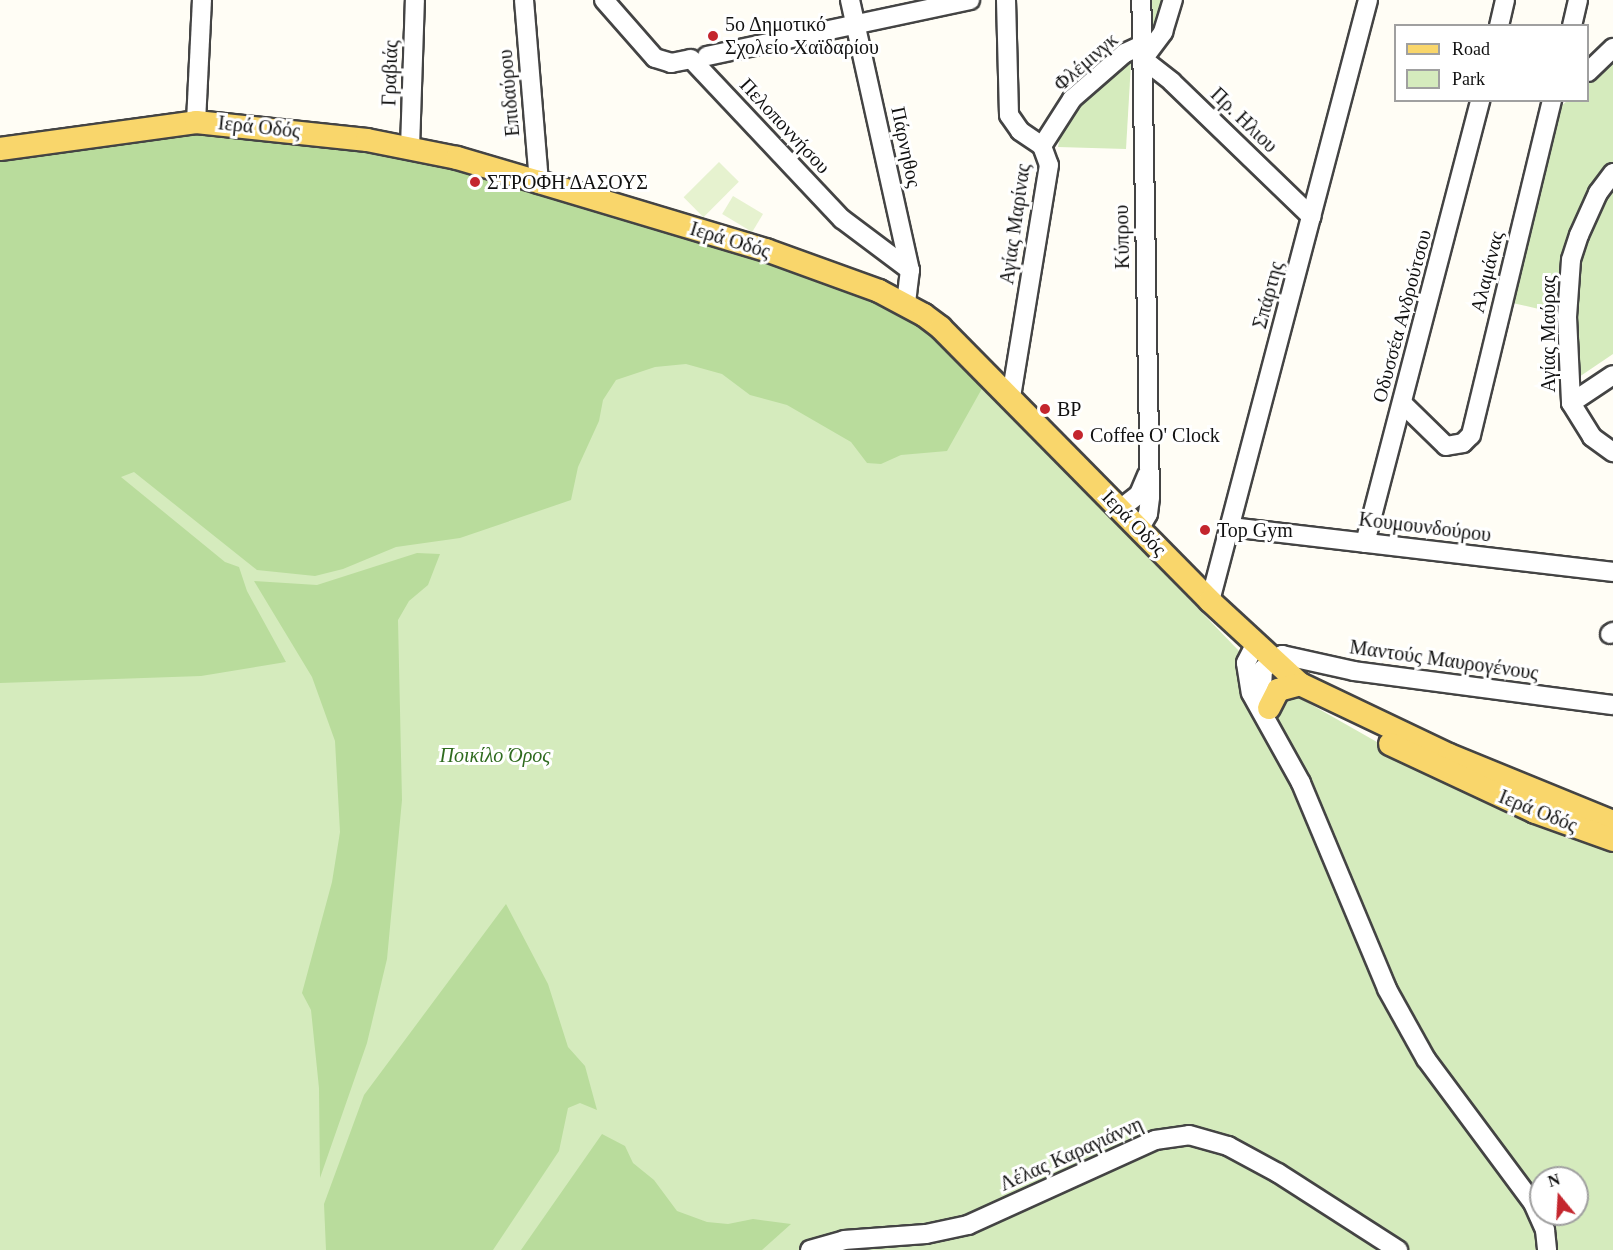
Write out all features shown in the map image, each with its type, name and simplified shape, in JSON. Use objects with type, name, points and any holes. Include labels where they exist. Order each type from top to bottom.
[{"type":"main road","name":"Ιερά Οδός","points":[[0,149],[196,122],[321,134],[410,148],[539,182],[766,250],[906,303],[941,328],[1210,601],[1330,709],[1415,757],[1535,812],[1613,840]]},
{"type":"main road","name":"Ιερά Οδός","points":[[1305,687],[1337,699],[1458,760],[1609,815]]},
{"type":"main road","points":[[1269,708],[1278,690],[1305,687]]},
{"type":"street","points":[[196,122],[202,0]]},
{"type":"street","name":"Γραβιάς","points":[[410,148],[415,0]]},
{"type":"street","name":"Επιδαύρου","points":[[524,0],[539,182]]},
{"type":"street","name":"Πελοποννήσου","points":[[604,0],[655,58],[671,63],[691,59],[842,219],[910,270]]},
{"type":"street","name":"Πάρνηθος","points":[[850,0],[910,270],[906,303]]},
{"type":"street","points":[[707,56],[970,0]]},
{"type":"street","name":"Αγίας Μαρίνας","points":[[1006,0],[1010,114],[1020,131],[1042,146],[1049,165],[1011,397]]},
{"type":"street","name":"Κύπρου","points":[[1139,529],[1148,514],[1141,0]]},
{"type":"street","points":[[1143,52],[1163,32],[1173,0]]},
{"type":"street","name":"Σπάρτης","points":[[1210,601],[1368,0]]},
{"type":"street","points":[[1499,24],[1505,0]]},
{"type":"street","points":[[1572,24],[1578,0]]},
{"type":"street","points":[[1589,70],[1613,48]]},
{"type":"street","name":"Φλέμινγκ","points":[[1042,146],[1071,99],[1125,53],[1143,52]]},
{"type":"street","name":"Πρ. Ηλιου","points":[[1143,52],[1312,217]]},
{"type":"street","name":"Οδυσσέα Ανδρούτσου","points":[[1365,543],[1403,404],[1479,102]]},
{"type":"street","name":"Αλαμάνας","points":[[1403,404],[1438,442],[1454,446],[1471,435],[1554,103]]},
{"type":"street","name":"Αγίας Μαύρας","points":[[1613,173],[1587,215],[1571,260],[1567,317],[1571,403],[1592,437],[1613,452]]},
{"type":"street","points":[[1571,403],[1613,375]]},
{"type":"street","name":"Κύπρου","points":[[1120,509],[1139,494],[1147,473]]},
{"type":"street","name":"Κουμουνδούρου","points":[[1231,527],[1613,572]]},
{"type":"street","points":[[1287,755],[1265,723],[1249,684],[1247,656],[1264,652],[1262,680],[1269,708],[1287,755],[1404,1025],[1533,1203],[1545,1230],[1547,1250]]},
{"type":"street","name":"Μαντούς Μαυρογένους","points":[[1264,652],[1287,655],[1354,671],[1613,705]]},
{"type":"street","name":"Λέλας Καραγιάννη","points":[[810,1250],[844,1240],[926,1234],[968,1225],[1155,1140],[1190,1135],[1228,1146],[1278,1173],[1398,1250]]},
{"type":"green space","points":[[1144,0],[1165,0],[1154,36],[1145,36]]},
{"type":"green space","points":[[1613,58],[1613,354],[1579,377],[1575,306],[1539,309],[1508,302],[1559,108],[1566,102],[1589,102],[1589,81]]},
{"type":"green space","points":[[1131,63],[1126,149],[1058,147],[1062,126],[1075,103]]},
{"type":"green space","points":[[144,127],[367,140],[879,291],[989,376],[947,451],[901,455],[881,464],[867,463],[851,442],[787,405],[750,395],[722,374],[686,364],[655,367],[616,380],[603,400],[599,421],[578,467],[571,500],[460,538],[396,547],[343,569],[315,576],[257,570],[134,472],[121,477],[225,562],[239,567],[247,591],[286,662],[201,676],[0,683],[0,149]]},
{"type":"green space","name":"Ποικίλο Όρος","points":[[0,158],[913,313],[1239,651],[1289,692],[1384,746],[1613,844],[1613,1250],[0,1250]]},
{"type":"green space","points":[[719,162],[739,182],[703,217],[684,197]]},
{"type":"green space","points":[[733,196],[763,214],[752,232],[722,214]]},
{"type":"green space","points":[[417,553],[440,554],[428,585],[409,601],[398,620],[402,800],[387,959],[367,1043],[320,1178],[319,1088],[311,1010],[302,993],[332,882],[340,832],[335,741],[312,677],[254,581],[317,585]]},
{"type":"green space","points":[[506,904],[548,984],[568,1047],[585,1066],[597,1110],[580,1103],[568,1108],[559,1151],[493,1250],[326,1250],[324,1204],[364,1095]]},
{"type":"green space","points":[[602,1134],[625,1146],[633,1163],[654,1180],[677,1211],[707,1222],[728,1224],[753,1219],[791,1224],[762,1250],[521,1250]]},
{"type":"place","name":"5ο Δημοτικό Σχολείο Χαϊδαρίου","points":[[713,36]]},
{"type":"place","name":"ΣΤΡΟΦΗ ΔΑΣΟΥΣ","points":[[475,182]]},
{"type":"place","name":"BP","points":[[1045,409]]},
{"type":"place","name":"Coffee O' Clock","points":[[1078,435]]},
{"type":"place","name":"Top Gym","points":[[1205,530]]}]
